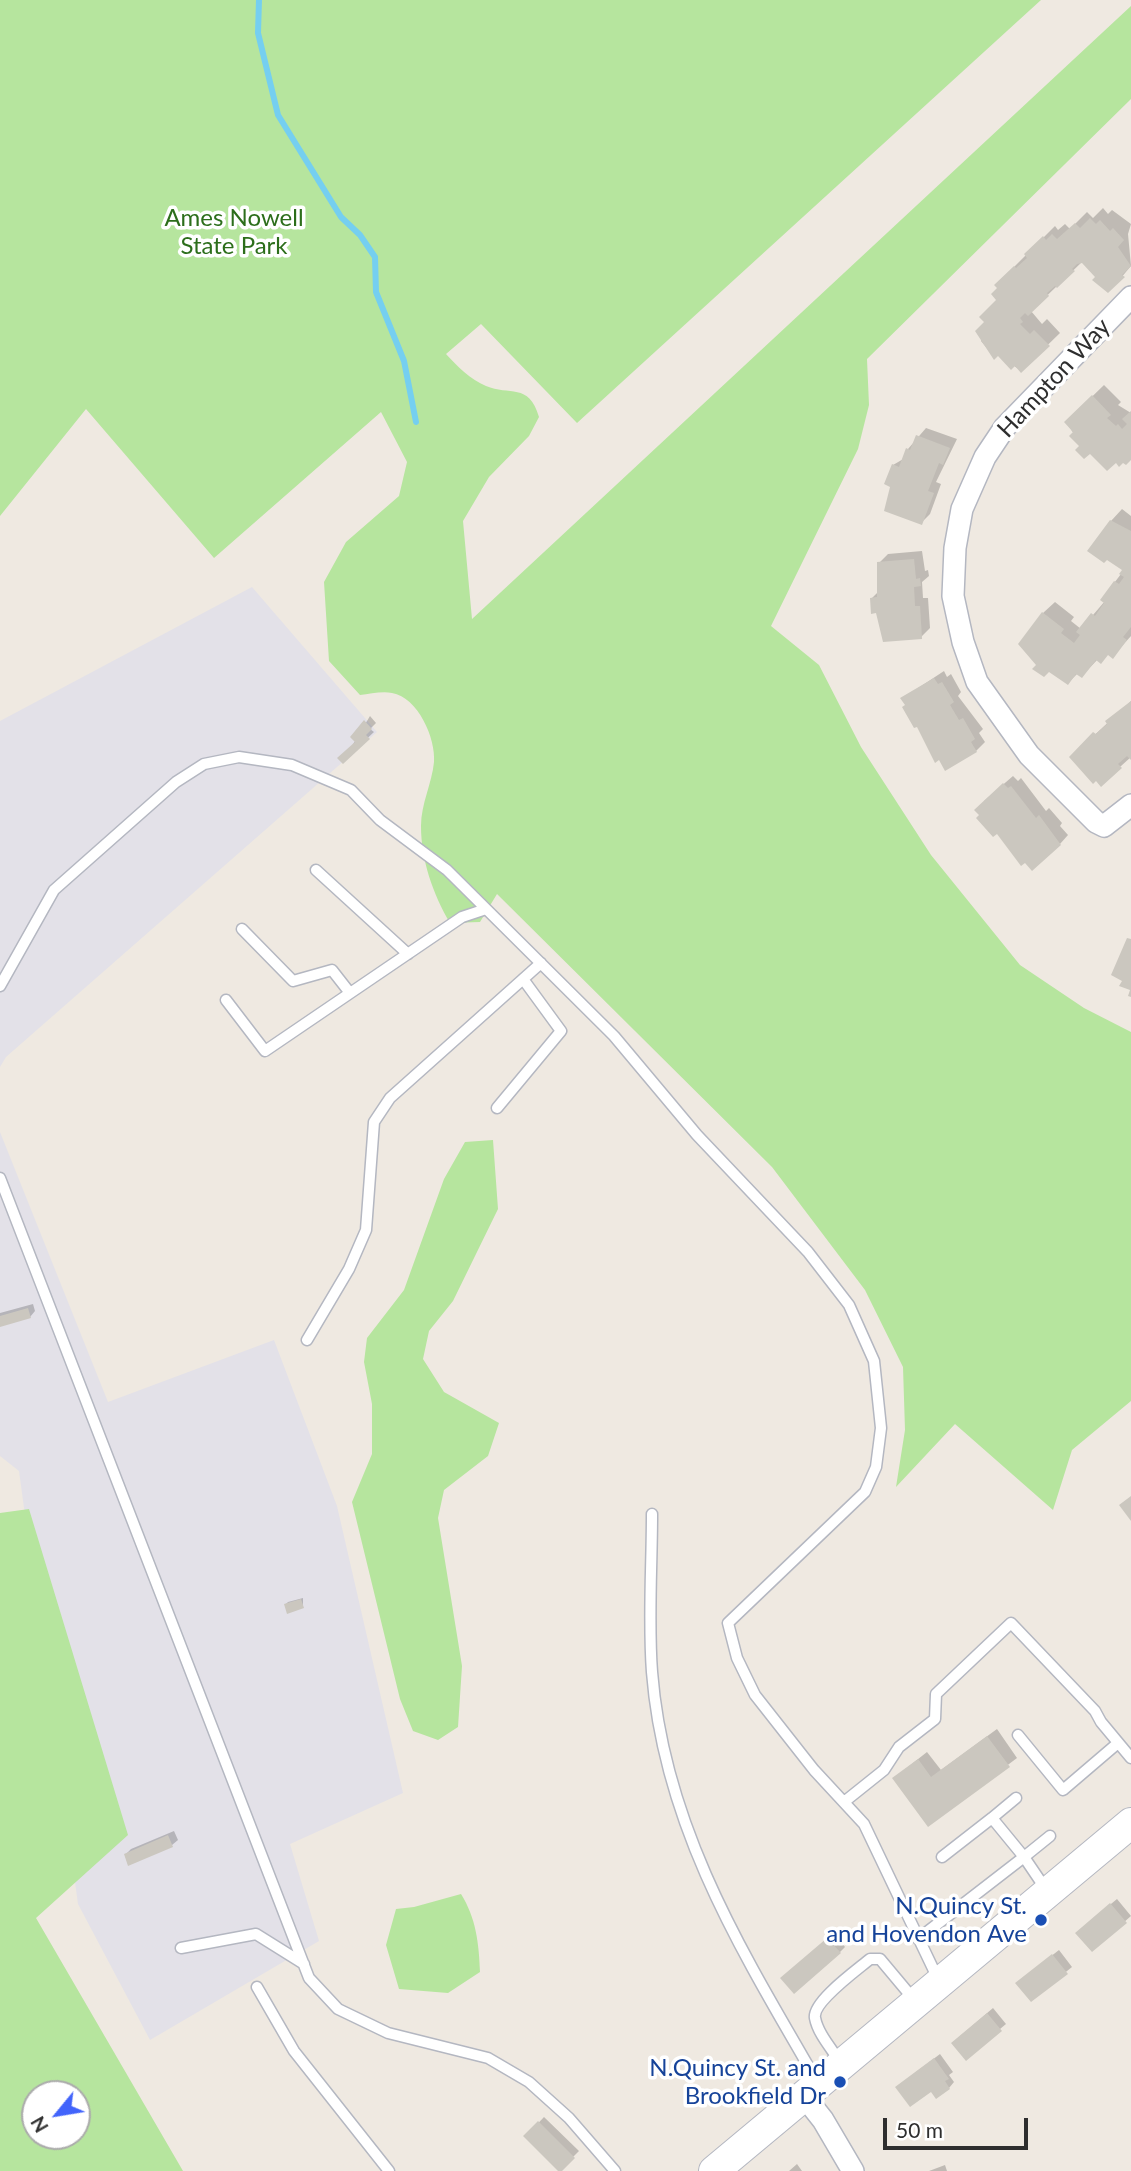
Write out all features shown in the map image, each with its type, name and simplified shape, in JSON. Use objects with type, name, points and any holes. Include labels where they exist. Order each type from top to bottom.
[{"type":"main road","points":[[714,2171],[1131,1823]]},
{"type":"street","name":"Hampton Way","points":[[1131,297],[998,437],[985,457],[962,509],[954,560],[953,596],[963,642],[977,682],[1029,755],[1096,822],[1104,826],[1131,805]]},
{"type":"street","points":[[811,2090],[823,2120],[853,2171]]},
{"type":"lane","points":[[0,986],[54,890],[176,782],[204,764],[239,757],[292,765],[351,790],[380,820],[447,870],[614,1037],[696,1135],[807,1252],[849,1305],[874,1361],[881,1428],[876,1467],[865,1492],[728,1623],[737,1658],[755,1695],[864,1824],[939,1983]]},
{"type":"lane","points":[[316,870],[408,954]]},
{"type":"lane","points":[[226,1000],[265,1051],[462,917],[486,909]]},
{"type":"lane","points":[[242,929],[293,981],[332,970],[350,993]]},
{"type":"lane","points":[[307,1340],[349,1269],[366,1230],[374,1122],[390,1098],[541,963]]},
{"type":"lane","points":[[497,1108],[561,1031],[523,979]]},
{"type":"lane","points":[[0,1178],[309,1978],[338,2009],[388,2033],[488,2057],[529,2082],[569,2119],[615,2171]]},
{"type":"lane","points":[[652,1514],[652,1672],[666,1760],[698,1862],[811,2090]]},
{"type":"lane","points":[[844,1802],[884,1770],[899,1747],[934,1719],[936,1694],[1011,1623],[1095,1711],[1101,1723],[1131,1758]]},
{"type":"lane","points":[[1018,1735],[1063,1790],[1118,1743]]},
{"type":"lane","points":[[942,1857],[1016,1798]]},
{"type":"lane","points":[[992,1818],[1048,1892]]},
{"type":"lane","points":[[918,1939],[1051,1836]]},
{"type":"lane","points":[[181,1948],[256,1934],[304,1964]]},
{"type":"lane","points":[[842,2064],[818,2029],[814,2016],[818,2004],[870,1959],[880,1959],[916,2003]]},
{"type":"lane","points":[[257,1987],[294,2051],[389,2171]]},
{"type":"shaded area","points":[[252,587],[377,732],[6,1057],[0,1067],[0,721]]},
{"type":"shaded area","points":[[0,1132],[108,1402],[274,1340],[337,1506],[403,1793],[290,1844],[319,1941],[150,2040],[78,1904],[19,1471],[0,1456]]},
{"type":"green space","name":"Ames Nowell State Park","points":[[0,0],[1041,0],[577,423],[481,324],[446,354],[480,383],[494,389],[524,394],[535,406],[539,417],[529,436],[489,477],[463,521],[472,619],[1131,6],[1131,99],[867,359],[869,405],[858,449],[771,626],[819,665],[861,747],[931,855],[1020,965],[1084,1008],[1131,1032],[1131,1401],[1072,1450],[1053,1510],[955,1424],[896,1487],[905,1430],[903,1367],[865,1290],[772,1167],[497,894],[480,922],[450,923],[433,889],[423,851],[421,818],[434,762],[432,742],[424,720],[410,702],[401,696],[384,692],[360,695],[329,661],[324,582],[346,542],[399,496],[407,462],[381,412],[214,558],[86,409],[0,516]]},
{"type":"green space","points":[[493,1140],[498,1209],[453,1301],[429,1331],[423,1359],[444,1392],[499,1423],[488,1456],[444,1490],[438,1518],[462,1666],[458,1727],[438,1740],[413,1731],[400,1699],[352,1502],[372,1454],[372,1404],[364,1362],[367,1338],[404,1290],[444,1179],[465,1142]]},
{"type":"green space","points":[[29,1509],[128,1835],[36,1918],[183,2171],[0,2171],[0,1513]]},
{"type":"green space","points":[[461,1894],[476,1931],[480,1972],[448,1993],[399,1989],[386,1945],[396,1909]]},
{"type":"building","points":[[1090,218],[1096,224],[1100,220],[1110,231],[1113,228],[1124,240],[1118,247],[1131,266],[1122,275],[1125,277],[1108,293],[1092,280],[1095,277],[1082,263],[1077,264],[1072,269],[1075,271],[1057,288],[1055,286],[1047,293],[1049,296],[1028,316],[1025,313],[1020,318],[1023,322],[1020,324],[1030,334],[1034,330],[1050,346],[1021,373],[1015,366],[1011,370],[998,356],[994,360],[975,331],[984,322],[979,317],[996,300],[991,294],[997,288],[994,285],[1027,258],[1024,254],[1043,236],[1046,240],[1052,234],[1057,239],[1075,223],[1080,228]]},
{"type":"building","points":[[1092,395],[1111,415],[1107,418],[1122,429],[1127,424],[1122,419],[1131,411],[1131,460],[1126,465],[1123,463],[1119,467],[1116,463],[1107,471],[1090,454],[1084,459],[1075,450],[1079,446],[1069,436],[1073,432],[1064,422]]},
{"type":"building","points":[[916,435],[950,448],[943,465],[939,463],[928,491],[934,493],[922,525],[884,511],[890,487],[884,484],[892,464],[899,467],[906,448],[910,450]]},
{"type":"building","points":[[1110,520],[1131,531],[1131,627],[1123,637],[1127,640],[1113,659],[1108,655],[1101,664],[1096,660],[1082,678],[1076,674],[1068,685],[1049,672],[1044,677],[1032,669],[1036,665],[1018,644],[1042,612],[1064,629],[1061,633],[1074,643],[1080,635],[1076,632],[1091,613],[1095,616],[1104,603],[1100,600],[1114,581],[1119,584],[1124,577],[1119,574],[1122,570],[1107,560],[1104,563],[1087,551]]},
{"type":"building","points":[[914,559],[916,579],[920,578],[921,586],[914,587],[915,606],[920,606],[922,639],[883,642],[876,613],[871,614],[870,598],[877,597],[877,562]]},
{"type":"building","points":[[934,678],[938,684],[942,682],[954,702],[950,705],[959,720],[963,718],[975,739],[971,742],[977,752],[945,771],[939,760],[935,763],[917,727],[914,728],[902,707],[905,705],[900,698]]},
{"type":"building","points":[[1131,701],[1131,760],[1127,756],[1118,764],[1122,768],[1101,787],[1096,781],[1093,784],[1069,757],[1093,732],[1096,734],[1107,724],[1105,721]]},
{"type":"building","points":[[364,720],[372,729],[366,735],[370,739],[343,764],[337,758],[355,742],[350,737]]},
{"type":"building","points":[[1003,783],[1008,788],[1011,786],[1036,818],[1039,815],[1061,845],[1032,871],[1025,863],[1021,866],[997,834],[993,837],[976,818],[979,815],[974,810]]},
{"type":"building","points":[[1127,938],[1131,939],[1131,997],[1128,996],[1130,990],[1119,986],[1122,981],[1111,975]]},
{"type":"building","points":[[28,1308],[31,1318],[0,1327],[0,1316]]},
{"type":"building","points":[[1131,1496],[1131,1521],[1119,1505]]},
{"type":"building","points":[[301,1599],[304,1608],[287,1614],[284,1604]]},
{"type":"building","points":[[987,1736],[1010,1767],[928,1827],[892,1778],[918,1759],[931,1777]]},
{"type":"building","points":[[168,1835],[173,1847],[128,1866],[124,1854]]},
{"type":"building","points":[[1110,1903],[1127,1923],[1092,1952],[1075,1933]]},
{"type":"building","points":[[827,1938],[841,1953],[794,1994],[780,1978]]},
{"type":"building","points":[[1052,1954],[1068,1974],[1031,2002],[1015,1983]]},
{"type":"building","points":[[987,2013],[1002,2031],[966,2061],[951,2043]]},
{"type":"building","points":[[934,2058],[949,2079],[945,2081],[950,2089],[936,2099],[931,2092],[910,2107],[895,2087]]},
{"type":"building","points":[[538,2121],[575,2158],[562,2171],[558,2171],[523,2136]]},
{"type":"waterway","points":[[259,0],[258,33],[278,115],[341,217],[360,235],[375,257],[376,292],[404,361],[416,422]]},
{"type":"place","name":"N.Quincy St. and Hovendon Ave","points":[[1041,1920]]},
{"type":"place","name":"N.Quincy St. and Brookfield Dr","points":[[840,2082]]}]
